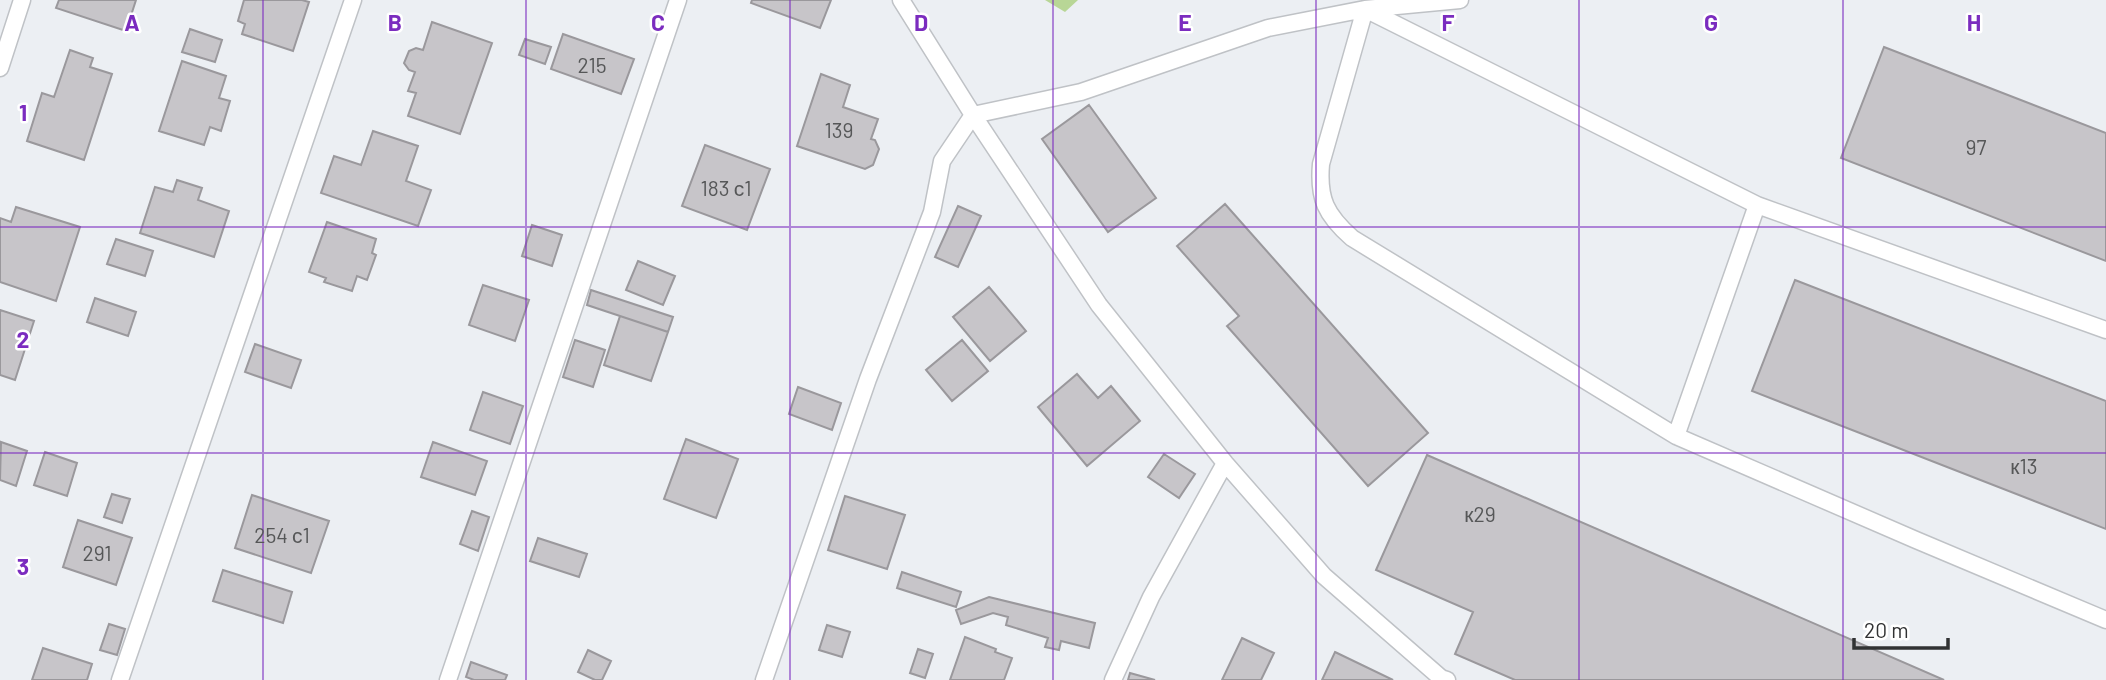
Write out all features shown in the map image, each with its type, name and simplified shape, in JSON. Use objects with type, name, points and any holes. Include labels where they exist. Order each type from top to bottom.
[{"type":"lane","points":[[0,68],[22,0]]},
{"type":"lane","points":[[120,680],[353,0]]},
{"type":"lane","points":[[448,680],[678,0]]},
{"type":"lane","points":[[901,0],[973,115],[1099,305],[1225,463],[1324,576],[1443,679]]},
{"type":"lane","points":[[764,680],[868,379],[932,212],[942,160],[973,115],[1081,92],[1268,28],[1365,9],[1460,0]]},
{"type":"lane","points":[[1365,9],[1757,205],[2106,330]]},
{"type":"lane","points":[[1365,9],[1321,164],[1319,185],[1325,206],[1336,224],[1352,238],[1676,436],[2106,620]]},
{"type":"lane","points":[[1676,436],[1757,205]]},
{"type":"lane","points":[[1113,680],[1150,597],[1225,463]]},
{"type":"green space","points":[[1045,0],[1078,0],[1065,12]]},
{"type":"building","points":[[59,0],[136,0],[126,31],[56,8]]},
{"type":"building","points":[[244,0],[309,2],[293,51],[242,34],[245,24],[238,21]]},
{"type":"building","points":[[752,0],[831,0],[820,28],[751,3]]},
{"type":"building","points":[[432,22],[492,43],[460,134],[408,116],[416,93],[408,91],[415,72],[409,70],[404,63],[409,51],[416,48],[423,50]]},
{"type":"building","points":[[190,29],[222,40],[215,62],[182,52]]},
{"type":"building","points":[[563,34],[634,59],[621,94],[551,69]]},
{"type":"building","points":[[525,39],[551,47],[545,64],[519,55]]},
{"type":"building","points":[[1884,47],[2106,133],[2106,261],[1841,158]]},
{"type":"building","points":[[70,50],[93,58],[90,67],[112,74],[84,160],[27,141],[42,93],[54,97]]},
{"type":"building","points":[[182,61],[226,76],[219,98],[230,101],[221,131],[210,127],[204,145],[159,131]]},
{"type":"building","points":[[821,74],[850,85],[843,107],[878,119],[871,139],[875,140],[879,149],[873,165],[865,169],[797,146]]},
{"type":"building","points":[[1089,105],[1156,198],[1108,232],[1042,139]]},
{"type":"building","points":[[373,131],[418,146],[406,181],[431,190],[418,226],[321,193],[334,156],[361,165]]},
{"type":"building","points":[[705,145],[770,169],[747,230],[682,206]]},
{"type":"building","points":[[177,180],[202,188],[198,200],[229,211],[214,257],[140,233],[155,187],[173,192]]},
{"type":"building","points":[[1225,204],[1428,433],[1368,486],[1227,326],[1239,316],[1177,246]]},
{"type":"building","points":[[958,206],[981,216],[958,267],[935,257]]},
{"type":"building","points":[[16,207],[80,227],[56,301],[0,282],[0,218],[11,222]]},
{"type":"building","points":[[327,222],[376,239],[372,253],[376,255],[367,280],[357,276],[352,291],[324,282],[326,278],[309,272]]},
{"type":"building","points":[[532,225],[562,235],[552,266],[522,256]]},
{"type":"building","points":[[116,239],[153,251],[145,276],[107,264]]},
{"type":"building","points":[[638,261],[675,276],[663,305],[626,290]]},
{"type":"building","points":[[1795,280],[2106,401],[2106,529],[1752,391]]},
{"type":"building","points":[[483,285],[529,300],[515,341],[469,325]]},
{"type":"building","points":[[989,287],[1026,331],[990,361],[953,317]]},
{"type":"building","points":[[591,290],[673,317],[668,332],[587,305]]},
{"type":"building","points":[[95,298],[136,312],[128,336],[87,322]]},
{"type":"building","points":[[0,310],[34,321],[15,380],[0,375]]},
{"type":"building","points":[[620,316],[668,332],[651,381],[604,365]]},
{"type":"building","points":[[575,340],[605,350],[593,387],[563,377]]},
{"type":"building","points":[[962,340],[988,371],[952,401],[926,370]]},
{"type":"building","points":[[255,344],[301,360],[291,388],[245,372]]},
{"type":"building","points":[[1077,374],[1098,398],[1111,386],[1140,421],[1087,466],[1038,407]]},
{"type":"building","points":[[798,387],[841,403],[832,430],[789,414]]},
{"type":"building","points":[[483,392],[523,406],[510,444],[470,430]]},
{"type":"building","points":[[686,439],[738,459],[716,518],[664,499]]},
{"type":"building","points":[[1,442],[27,451],[16,486],[0,480]]},
{"type":"building","points":[[433,442],[487,461],[475,495],[421,477]]},
{"type":"building","points":[[45,452],[77,463],[67,496],[34,485]]},
{"type":"building","points":[[1164,454],[1195,474],[1179,498],[1148,477]]},
{"type":"building","points":[[1427,455],[1944,680],[1515,680],[1455,654],[1473,612],[1376,570]]},
{"type":"building","points":[[112,494],[130,499],[122,523],[104,517]]},
{"type":"building","points":[[252,495],[329,521],[311,573],[235,548]]},
{"type":"building","points":[[845,496],[905,515],[887,569],[828,550]]},
{"type":"building","points":[[472,511],[489,517],[478,551],[460,544]]},
{"type":"building","points":[[78,520],[132,538],[116,585],[63,567]]},
{"type":"building","points":[[538,538],[587,554],[579,577],[530,561]]},
{"type":"building","points":[[223,570],[292,592],[283,623],[213,601]]},
{"type":"building","points":[[902,572],[961,592],[956,607],[897,588]]},
{"type":"building","points":[[989,597],[1095,623],[1089,648],[1061,641],[1059,650],[1045,647],[1048,638],[1006,625],[1008,617],[993,613],[961,624],[956,610]]},
{"type":"building","points":[[109,624],[125,629],[117,655],[100,650]]},
{"type":"building","points":[[827,625],[850,632],[842,657],[819,650]]},
{"type":"building","points":[[965,637],[1012,658],[1004,680],[950,680]]},
{"type":"building","points":[[1242,638],[1274,653],[1261,680],[1222,680]]},
{"type":"building","points":[[43,648],[92,664],[87,680],[32,680]]},
{"type":"building","points":[[918,649],[933,654],[925,678],[910,673]]},
{"type":"building","points":[[588,650],[611,661],[602,680],[595,680],[578,672]]},
{"type":"building","points":[[1335,652],[1393,680],[1322,680]]},
{"type":"building","points":[[471,662],[507,675],[505,680],[474,680],[466,677]]},
{"type":"building","points":[[1130,673],[1155,680],[1128,680]]}]
